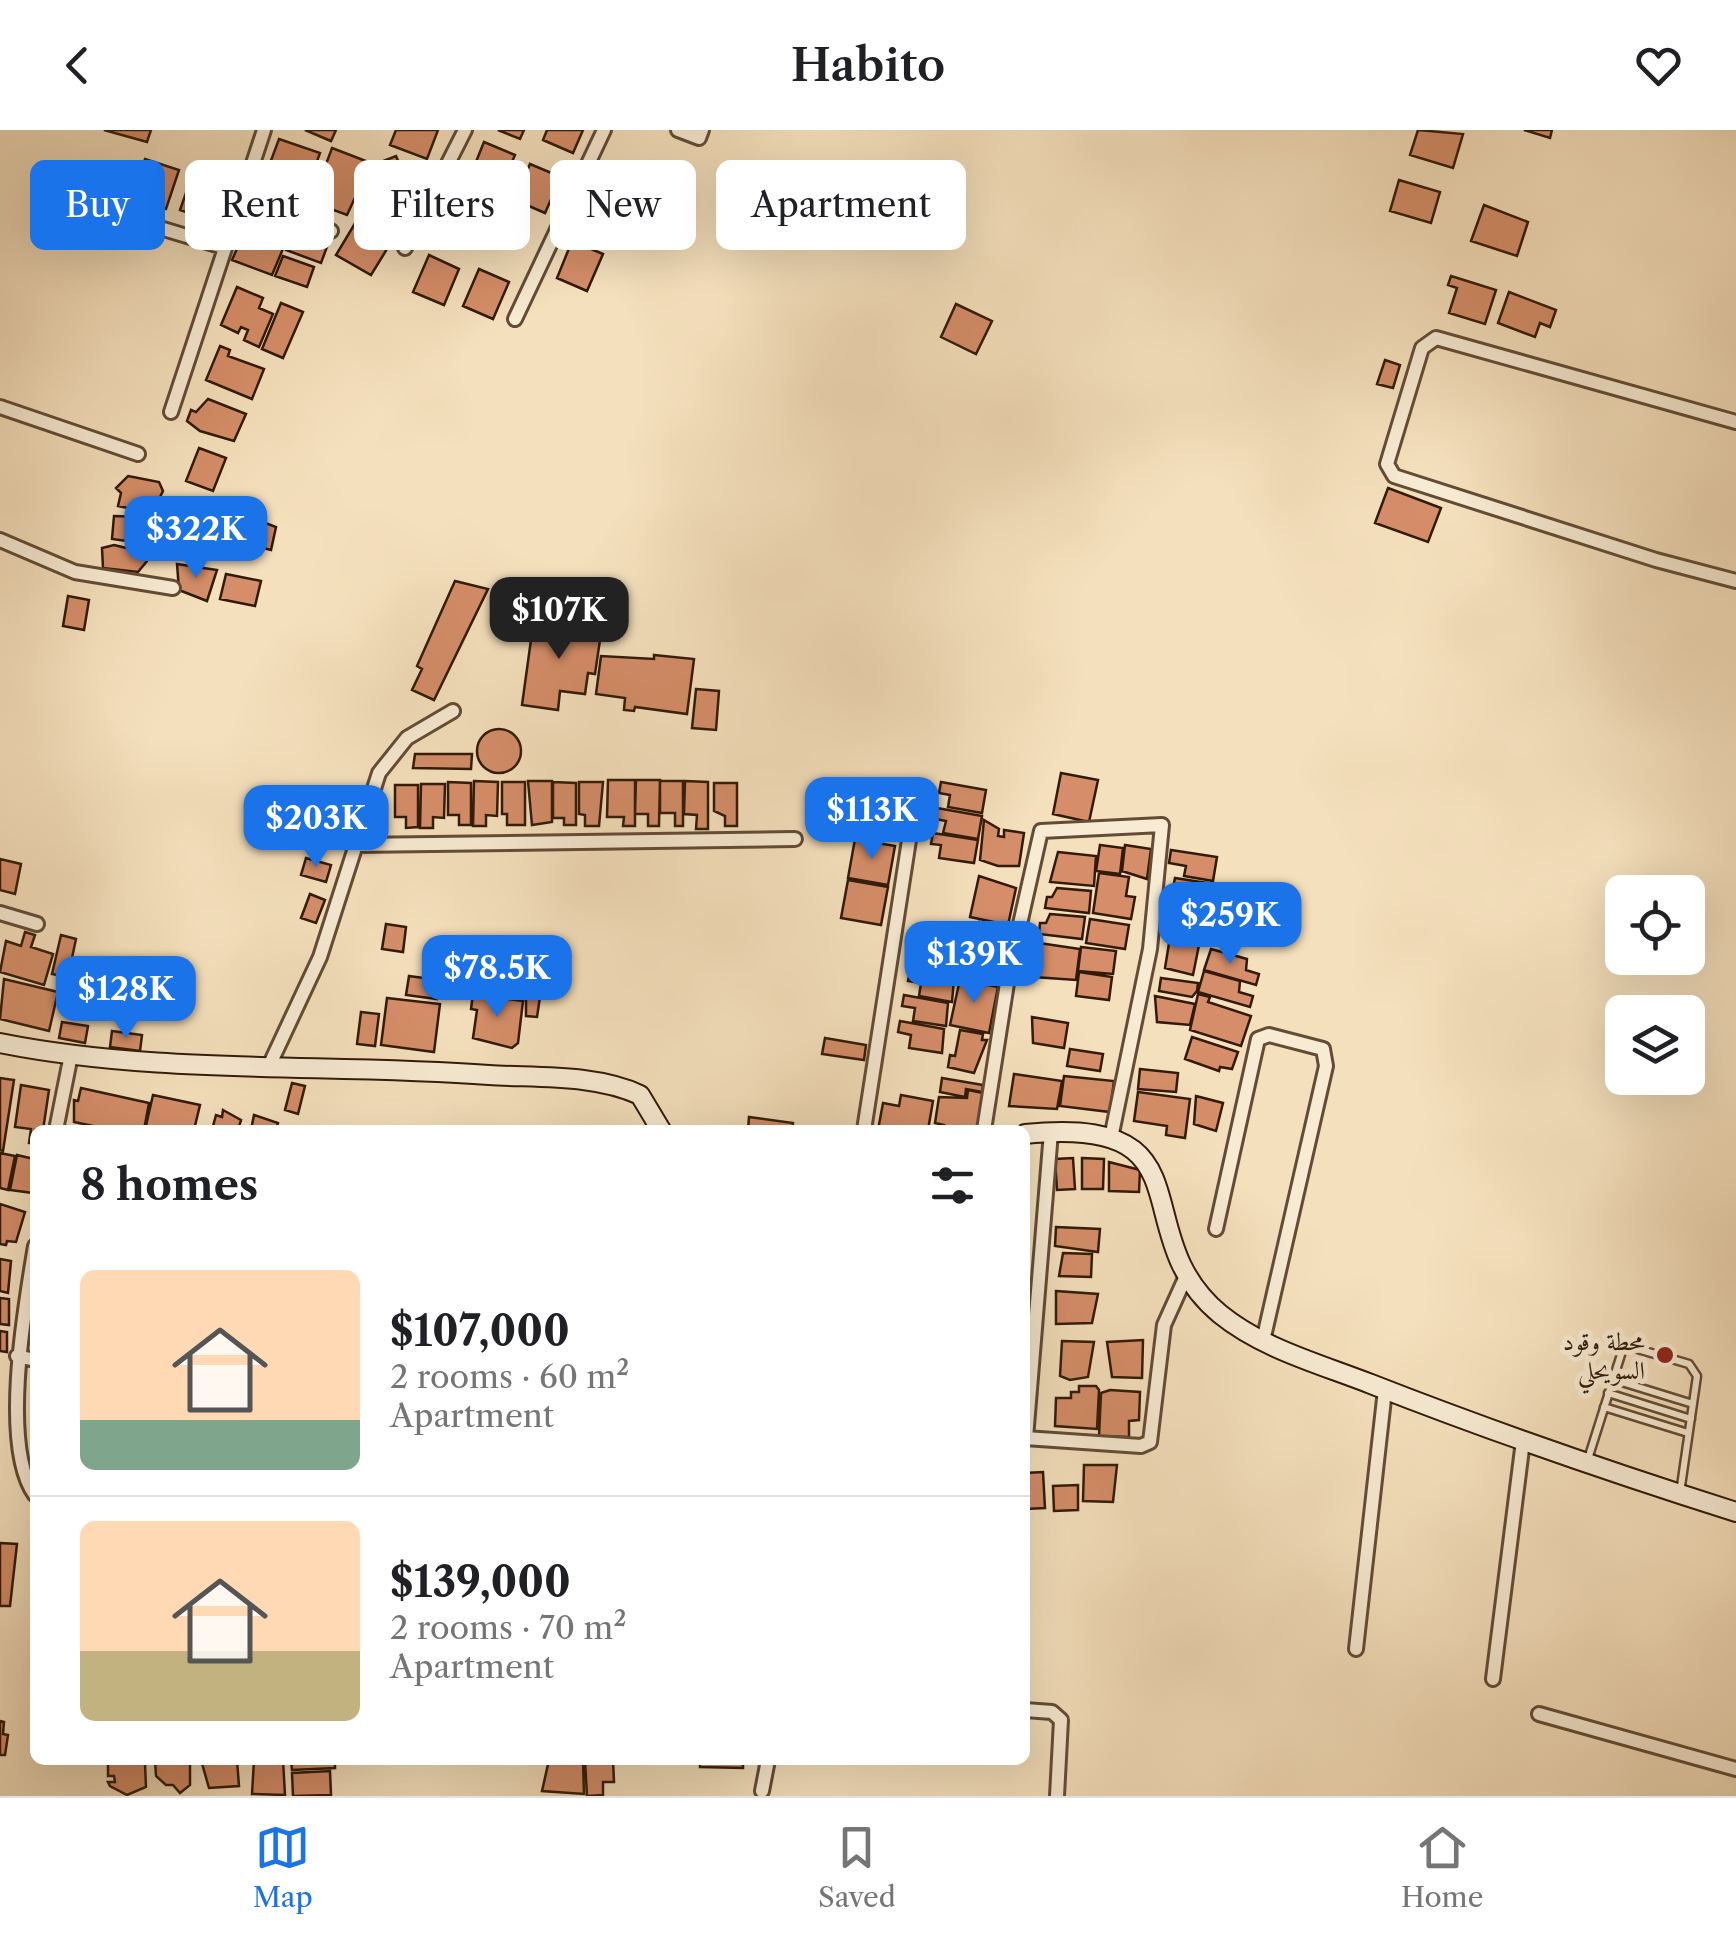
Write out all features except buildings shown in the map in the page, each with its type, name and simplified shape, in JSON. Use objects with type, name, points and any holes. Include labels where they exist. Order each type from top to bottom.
[{"type":"street","points":[[253,160],[264,130]]},
{"type":"street","points":[[450,160],[465,130]]},
{"type":"street","points":[[515,319],[604,130]]},
{"type":"street","points":[[678,130],[699,138],[702,130]]},
{"type":"street","points":[[171,412],[221,250]]},
{"type":"street","points":[[1736,422],[1436,338],[1422,348],[1387,464],[1394,476],[1656,560],[1736,581]]},
{"type":"street","points":[[0,407],[138,454]]},
{"type":"street","points":[[0,540],[75,572],[174,588]]},
{"type":"street","points":[[270,1064],[320,957],[384,762],[417,730],[453,711]]},
{"type":"street","points":[[865,1125],[912,820]]},
{"type":"street","points":[[985,1125],[1008,977],[1040,831],[1162,825],[1150,949],[1111,1138]]},
{"type":"street","points":[[354,846],[795,840]]},
{"type":"street","points":[[0,914],[37,924]]},
{"type":"street","points":[[1216,1230],[1258,1039],[1269,1034],[1323,1049],[1326,1066],[1263,1341]]},
{"type":"street","points":[[0,1043],[70,1055],[600,1084],[640,1095],[658,1125]]},
{"type":"street","points":[[57,1125],[70,1055]]},
{"type":"street","points":[[1030,1134],[1079,1131],[1132,1147],[1148,1162],[1174,1247],[1187,1274],[1220,1314],[1263,1341],[1587,1464],[1736,1512]]},
{"type":"street","points":[[1030,1387],[1050,1132]]},
{"type":"street","points":[[1030,1438],[1141,1446],[1150,1442],[1164,1325],[1187,1274]]},
{"type":"street","points":[[30,1278],[13,1406],[16,1455],[30,1490]]},
{"type":"street","points":[[18,1356],[30,1359]]},
{"type":"street","points":[[1356,1649],[1386,1390]]},
{"type":"street","points":[[1493,1680],[1523,1440]]},
{"type":"street","points":[[1030,1710],[1052,1712],[1061,1720],[1057,1796]]},
{"type":"street","points":[[1539,1714],[1736,1769]]},
{"type":"street","points":[[762,1791],[767,1765]]},
{"type":"lane","points":[[1587,1464],[1622,1348],[1632,1345],[1693,1366],[1697,1372],[1680,1494]]},
{"type":"lane","points":[[1612,1379],[1693,1404]]},
{"type":"lane","points":[[1608,1393],[1691,1418]]},
{"type":"lane","points":[[1604,1407],[1689,1434]]},
{"type":"place","name":"محطة وقود السويحلي","points":[[1665,1355]]}]
